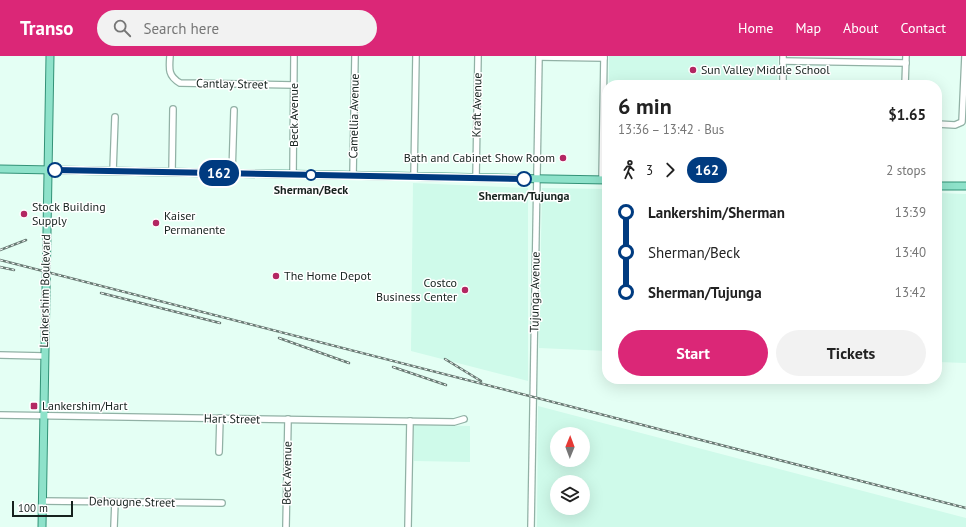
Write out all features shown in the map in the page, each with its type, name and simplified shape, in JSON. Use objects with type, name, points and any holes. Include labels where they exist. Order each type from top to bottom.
[{"type":"main road","name":"Lankershim Boulevard","points":[[42,527],[50,56]]},
{"type":"main road","points":[[0,169],[602,180]]},
{"type":"main road","points":[[942,186],[966,186]]},
{"type":"street","name":"Cantlay Street","points":[[170,56],[169,71],[172,78],[180,83],[294,85]]},
{"type":"street","name":"Beck Avenue","points":[[293,175],[294,56]]},
{"type":"street","name":"Camellia Avenue","points":[[353,176],[355,56]]},
{"type":"street","points":[[414,177],[416,56]]},
{"type":"street","name":"Kraft Avenue","points":[[476,178],[478,56]]},
{"type":"street","points":[[539,56],[604,57],[604,80]]},
{"type":"street","name":"Tujunga Avenue","points":[[531,527],[539,56]]},
{"type":"street","points":[[906,56],[906,80]]},
{"type":"street","points":[[942,124],[955,125],[962,122],[965,56]]},
{"type":"street","points":[[783,80],[783,58],[906,63]]},
{"type":"street","points":[[172,172],[173,109]]},
{"type":"street","points":[[232,174],[234,110]]},
{"type":"street","points":[[113,171],[114,117]]},
{"type":"street","points":[[0,355],[44,356]]},
{"type":"street","name":"Hart Street","points":[[0,415],[454,422],[464,419]]},
{"type":"street","points":[[219,452],[220,418]]},
{"type":"street","name":"Beck Avenue","points":[[286,527],[288,420]]},
{"type":"street","points":[[408,527],[410,421]]},
{"type":"street","name":"Dehougne Street","points":[[42,501],[222,503]]},
{"type":"street","points":[[114,527],[115,502]]},
{"type":"shaded area","name":"Sun Valley Middle School","points":[[609,56],[778,56],[777,80],[609,80]]},
{"type":"shaded area","points":[[413,183],[528,188],[528,381],[411,351]]},
{"type":"shaded area","points":[[542,188],[602,189],[602,351],[539,348]]},
{"type":"shaded area","points":[[942,193],[966,194],[966,363],[942,362]]},
{"type":"shaded area","points":[[538,406],[966,518],[966,527],[537,527]]},
{"type":"shaded area","points":[[414,425],[470,426],[470,462],[414,461]]},
{"type":"railway","points":[[0,250],[26,240]]},
{"type":"railway","points":[[0,260],[966,508]]},
{"type":"railway","points":[[0,267],[14,270]]},
{"type":"railway","points":[[101,293],[220,323]]},
{"type":"railway","points":[[279,338],[349,363]]},
{"type":"railway","points":[[445,359],[481,381]]},
{"type":"railway","points":[[393,367],[446,385]]},
{"type":"bus line","name":"162","points":[[55,170],[524,179]]},
{"type":"place","name":"Sun Valley Middle School","points":[[693,70]]},
{"type":"place","name":"Bath and Cabinet Show Room","points":[[563,158]]},
{"type":"place","name":"Sherman/Beck","points":[[311,175]]},
{"type":"place","name":"Sherman/Tujunga","points":[[524,179]]},
{"type":"place","name":"Stock Building Supply","points":[[24,214]]},
{"type":"place","name":"Kaiser Permanente","points":[[156,223]]},
{"type":"place","name":"The Home Depot","points":[[276,276]]},
{"type":"place","name":"Costco Business Center","points":[[465,290]]},
{"type":"place","name":"Lankershim/Hart","points":[[34,406]]}]
